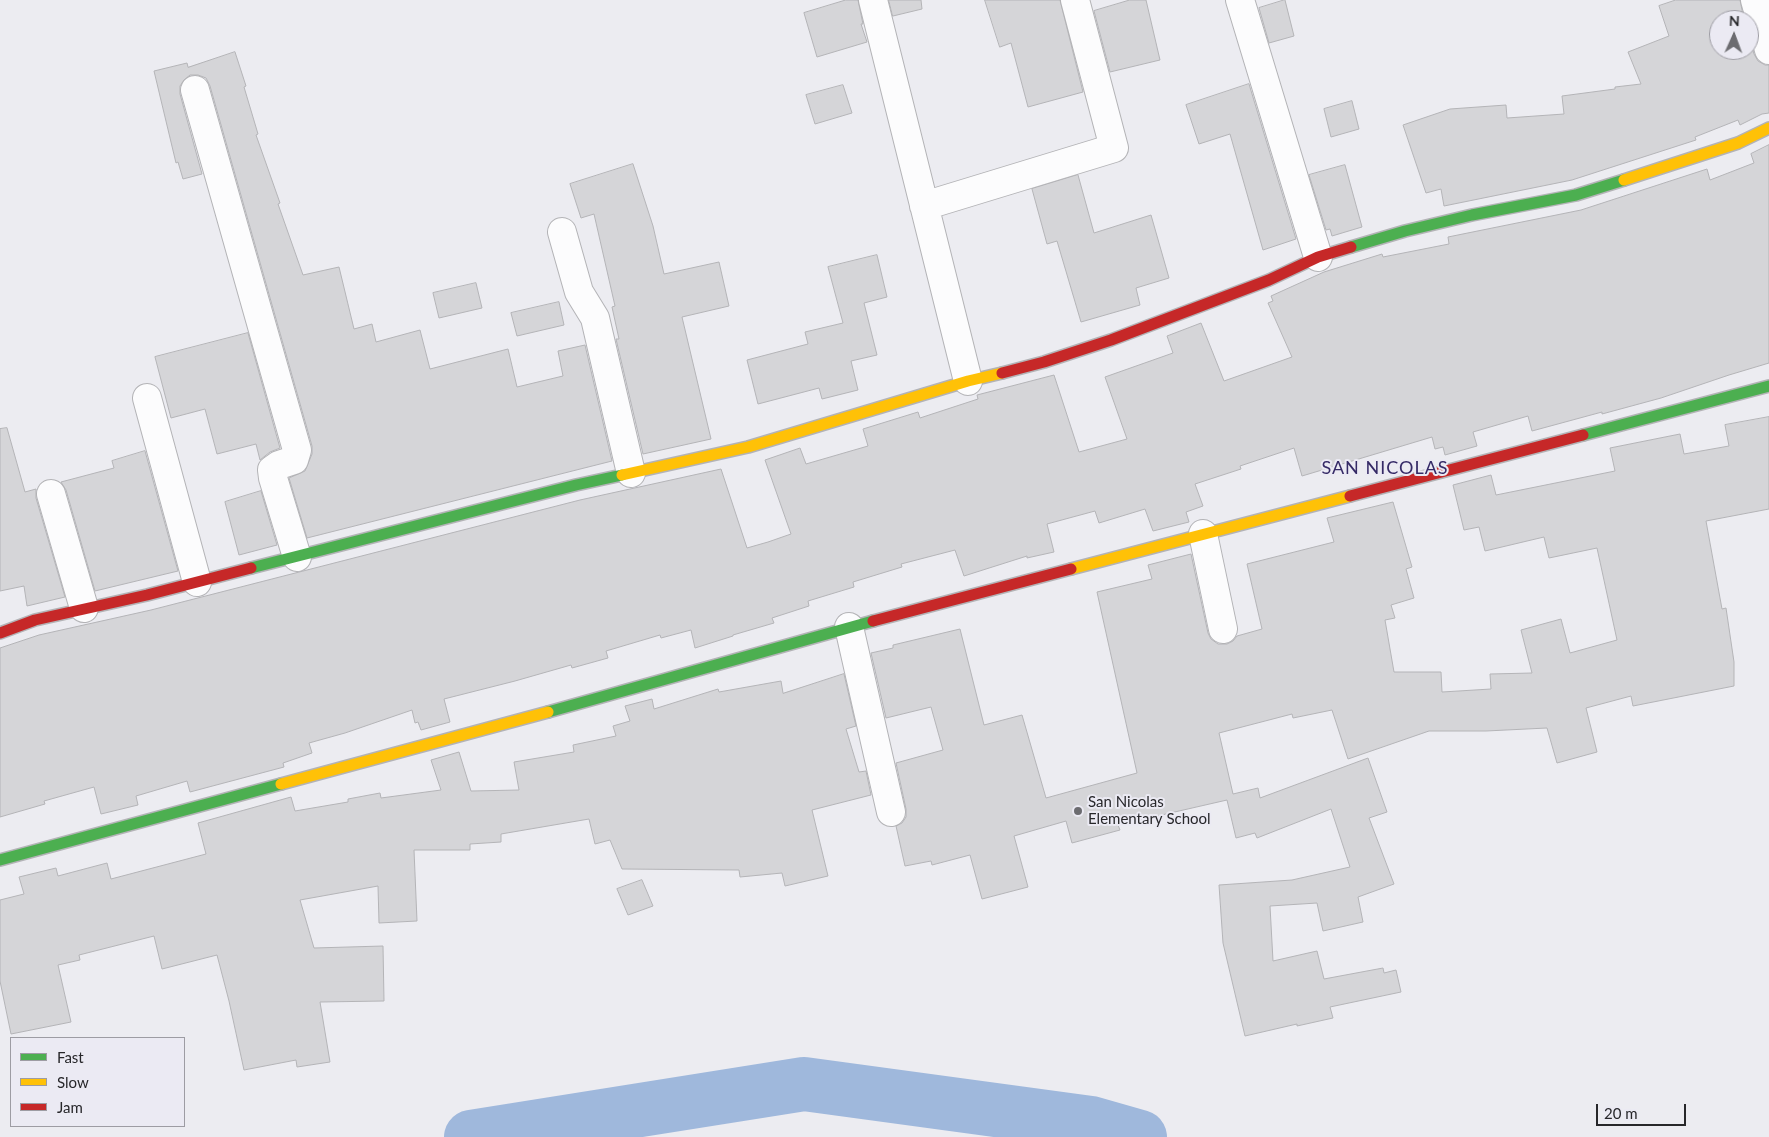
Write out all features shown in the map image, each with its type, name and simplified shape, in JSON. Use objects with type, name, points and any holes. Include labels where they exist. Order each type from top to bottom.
[{"type":"street","points":[[873,0],[968,380]]},
{"type":"street","points":[[924,206],[1114,148],[1075,0]]},
{"type":"street","points":[[1240,0],[1318,257]]},
{"type":"street","points":[[1755,0],[1769,50]]},
{"type":"street","points":[[195,90],[296,450],[294,460],[279,464],[272,470],[297,557]]},
{"type":"street","points":[[0,633],[34,620],[147,596],[576,485],[748,447],[968,380],[1044,362],[1111,340],[1270,280],[1318,257],[1405,231],[1472,214],[1576,195],[1738,143],[1769,128]]},
{"type":"street","points":[[562,232],[579,292],[595,318],[632,473]]},
{"type":"street","points":[[0,860],[849,627],[1769,386]]},
{"type":"street","points":[[147,398],[197,582]]},
{"type":"street","points":[[51,494],[84,608]]},
{"type":"street","points":[[1203,534],[1223,628]]},
{"type":"street","points":[[849,627],[891,812]]},
{"type":"building","points":[[846,0],[858,0],[863,24],[861,24],[867,42],[817,57],[804,13]]},
{"type":"building","points":[[889,0],[921,0],[922,9],[893,16]]},
{"type":"building","points":[[985,0],[1060,0],[1083,92],[1028,107],[1011,43],[1000,47]]},
{"type":"building","points":[[1130,0],[1146,0],[1160,60],[1110,72],[1094,11]]},
{"type":"building","points":[[1285,0],[1294,36],[1269,43],[1259,8]]},
{"type":"building","points":[[1676,0],[1740,0],[1742,10],[1709,10],[1709,60],[1757,60],[1765,65],[1769,65],[1769,113],[1762,114],[1740,125],[1738,120],[1695,137],[1696,140],[1572,180],[1444,206],[1441,189],[1426,193],[1403,125],[1450,109],[1506,105],[1507,118],[1564,114],[1562,96],[1641,84],[1628,52],[1669,36],[1659,6]]},
{"type":"building","points":[[235,52],[246,86],[244,87],[258,134],[256,135],[303,275],[339,267],[354,329],[372,324],[376,342],[420,330],[430,369],[508,349],[517,387],[563,376],[558,351],[585,345],[612,461],[307,538],[289,478],[305,471],[312,454],[312,446],[210,86],[206,78],[190,75],[180,86],[180,94],[202,174],[183,179],[178,162],[176,163],[154,71],[187,63],[188,67]]},
{"type":"building","points":[[1249,84],[1296,239],[1263,250],[1230,134],[1199,144],[1186,105]]},
{"type":"building","points":[[843,85],[852,113],[815,124],[806,95]]},
{"type":"building","points":[[1352,101],[1359,129],[1331,137],[1324,109]]},
{"type":"building","points":[[1769,145],[1769,363],[1661,398],[1532,431],[1528,416],[1473,432],[1477,446],[1445,455],[1443,447],[1435,449],[1432,437],[1302,476],[1294,448],[1240,466],[1241,469],[1195,484],[1203,506],[1186,512],[1189,522],[1153,531],[1145,509],[1099,523],[1095,511],[1047,524],[1054,552],[1027,558],[1027,556],[964,576],[955,550],[901,564],[902,567],[853,582],[854,587],[808,601],[809,606],[772,618],[774,623],[695,648],[691,630],[661,638],[660,635],[606,651],[608,658],[572,668],[571,665],[444,699],[450,722],[421,730],[418,722],[415,723],[412,710],[309,743],[312,753],[283,763],[284,767],[190,792],[187,781],[136,796],[138,805],[101,814],[94,787],[44,801],[45,804],[0,817],[0,648],[39,635],[151,610],[580,500],[721,469],[747,548],[791,534],[765,460],[800,448],[806,464],[868,446],[863,429],[918,412],[920,418],[978,399],[977,395],[1054,375],[1079,452],[1127,439],[1105,377],[1173,353],[1167,336],[1201,323],[1224,381],[1292,357],[1268,303],[1273,301],[1271,296],[1324,272],[1382,254],[1383,257],[1449,244],[1448,237],[1581,210],[1707,169],[1710,180],[1754,163],[1751,154]]},
{"type":"building","points":[[633,164],[653,226],[664,274],[719,262],[729,306],[682,317],[711,439],[643,454],[616,339],[619,339],[612,307],[615,306],[594,214],[581,218],[570,184]]},
{"type":"building","points":[[1345,165],[1362,227],[1332,236],[1330,229],[1326,230],[1309,175]]},
{"type":"building","points":[[1078,175],[1094,233],[1151,215],[1169,278],[1136,288],[1140,305],[1081,322],[1057,241],[1047,244],[1032,189]]},
{"type":"building","points":[[877,255],[887,297],[864,303],[877,355],[851,361],[858,390],[822,399],[819,388],[758,404],[747,360],[808,344],[805,332],[843,323],[828,267]]},
{"type":"building","points":[[476,283],[482,308],[439,318],[433,293]]},
{"type":"building","points":[[559,302],[564,325],[517,336],[511,313]]},
{"type":"building","points":[[248,333],[280,448],[270,452],[260,460],[256,444],[217,454],[205,409],[171,418],[155,357]]},
{"type":"building","points":[[1769,417],[1769,509],[1706,521],[1722,609],[1726,608],[1734,662],[1734,686],[1633,706],[1631,696],[1586,708],[1597,752],[1557,763],[1547,728],[1429,731],[1348,759],[1332,710],[1293,718],[1292,714],[1219,733],[1233,794],[1258,788],[1260,798],[1368,758],[1387,812],[1369,818],[1394,884],[1358,897],[1363,922],[1323,931],[1317,903],[1270,906],[1273,961],[1317,951],[1324,979],[1383,968],[1384,973],[1396,970],[1401,992],[1330,1007],[1333,1018],[1245,1036],[1223,943],[1219,885],[1292,880],[1350,867],[1331,809],[1257,838],[1255,833],[1236,838],[1227,800],[1118,825],[1120,830],[1072,843],[1066,821],[1014,836],[1028,887],[982,899],[970,855],[932,865],[931,861],[905,866],[896,826],[902,823],[906,817],[906,809],[896,763],[943,750],[931,707],[886,718],[871,653],[893,648],[893,645],[960,629],[984,725],[1022,715],[1046,798],[1137,773],[1097,592],[1152,579],[1148,565],[1191,554],[1208,633],[1211,639],[1218,644],[1227,644],[1237,636],[1262,629],[1247,564],[1334,542],[1327,518],[1393,502],[1412,567],[1406,569],[1414,598],[1391,605],[1395,618],[1385,620],[1394,672],[1441,672],[1442,692],[1491,689],[1490,674],[1532,673],[1521,630],[1561,619],[1570,653],[1617,640],[1597,548],[1549,558],[1544,537],[1485,551],[1479,527],[1464,530],[1453,485],[1491,475],[1496,495],[1615,471],[1610,448],[1680,434],[1684,454],[1729,446],[1725,425]]},
{"type":"building","points":[[7,428],[25,492],[36,489],[36,498],[65,597],[27,606],[24,586],[0,591],[0,429]]},
{"type":"building","points":[[145,451],[178,571],[95,591],[66,490],[61,482],[114,468],[112,461]]},
{"type":"building","points":[[261,491],[277,545],[239,555],[225,502]]},
{"type":"building","points":[[844,674],[856,726],[846,729],[859,772],[866,771],[871,795],[812,810],[828,876],[785,886],[782,873],[740,877],[739,870],[622,869],[610,840],[595,844],[589,819],[501,834],[501,842],[470,844],[470,850],[414,850],[417,921],[379,923],[378,886],[300,900],[314,948],[383,946],[384,1001],[320,1002],[330,1062],[297,1067],[296,1060],[244,1070],[217,955],[162,969],[154,936],[79,955],[80,960],[58,965],[71,1022],[11,1034],[0,981],[0,900],[24,894],[19,877],[56,868],[58,876],[107,863],[111,879],[206,854],[198,823],[291,797],[295,811],[348,802],[348,799],[380,793],[381,798],[441,790],[431,760],[459,752],[471,791],[519,790],[514,762],[574,752],[573,745],[616,736],[613,726],[630,721],[625,706],[652,699],[654,709],[718,689],[719,692],[781,681],[783,693]]},
{"type":"building","points":[[642,880],[653,906],[628,915],[617,889]]},
{"type":"waterway","points":[[471,1137],[804,1084],[1091,1123],[1140,1137]]},
{"type":"traffic: fast","points":[[1351,247],[1405,231],[1472,215],[1576,195],[1624,180]]},
{"type":"traffic: fast","points":[[1583,435],[1769,386]]},
{"type":"traffic: fast","points":[[251,568],[622,475]]},
{"type":"traffic: fast","points":[[548,712],[873,621]]},
{"type":"traffic: fast","points":[[0,860],[281,784]]},
{"type":"traffic: slow","points":[[1624,180],[1738,143],[1769,128]]},
{"type":"traffic: slow","points":[[622,475],[748,447],[968,381],[1002,373]]},
{"type":"traffic: slow","points":[[1071,569],[1350,496]]},
{"type":"traffic: slow","points":[[281,784],[548,712]]},
{"type":"traffic: jam","points":[[1002,373],[1044,362],[1111,340],[1269,280],[1318,257],[1351,247]]},
{"type":"traffic: jam","points":[[1350,496],[1583,435]]},
{"type":"traffic: jam","points":[[0,633],[35,620],[147,595],[251,568]]},
{"type":"traffic: jam","points":[[873,621],[1071,569]]},
{"type":"place","name":"San Nicolas Elementary School","points":[[1078,811]]},
{"type":"district","name":"SAN NICOLAS","points":[[1385,468]]}]
